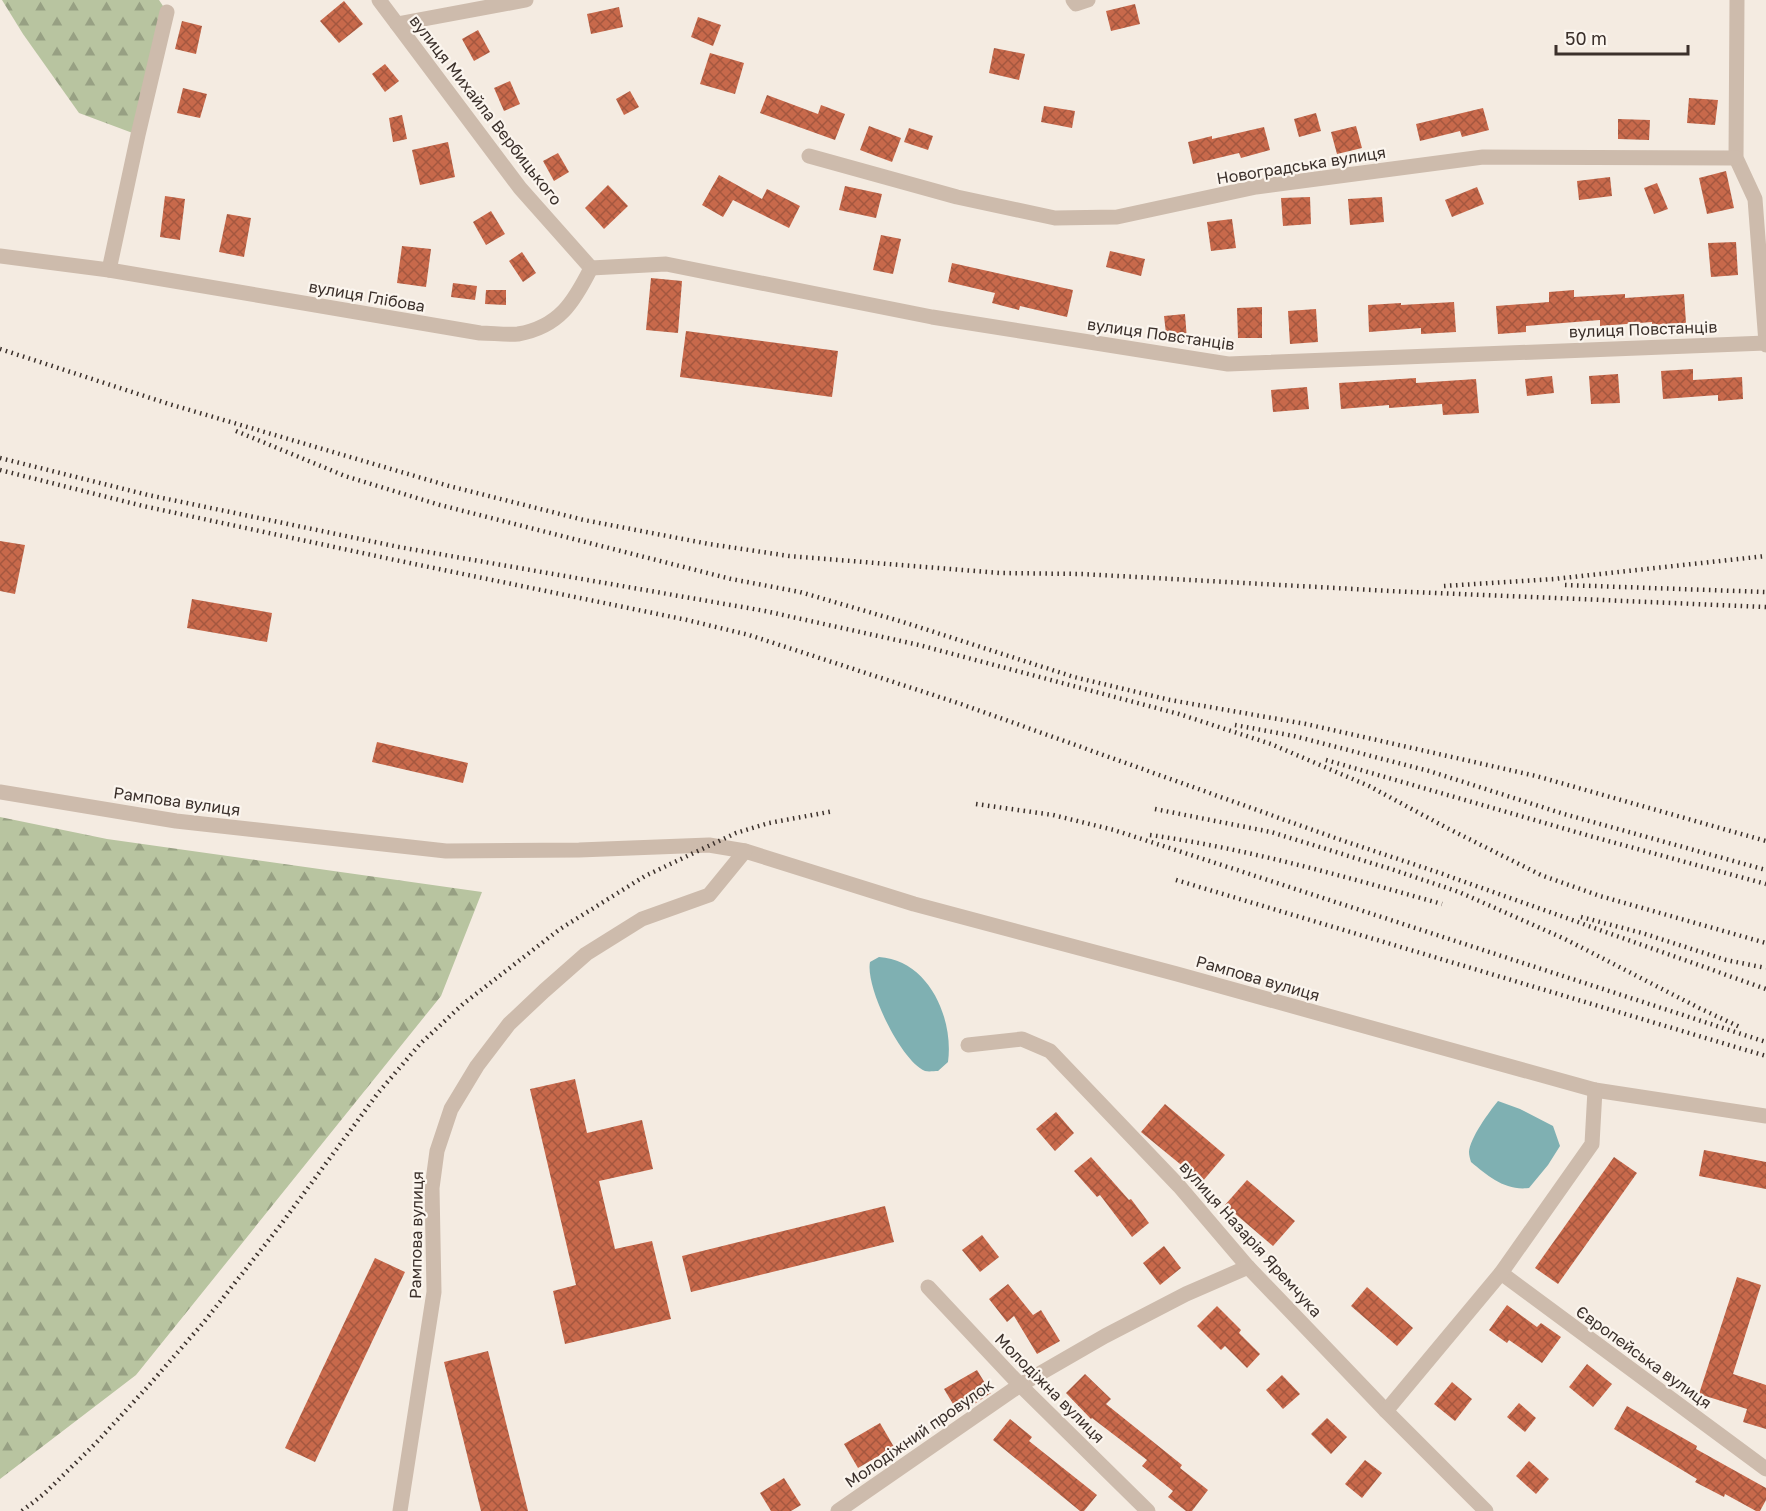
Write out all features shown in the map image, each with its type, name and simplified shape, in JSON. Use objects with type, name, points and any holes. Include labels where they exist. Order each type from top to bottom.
[{"type":"street","name":"вулиця Михайла Вербицького","points":[[379,0],[520,188],[591,268]]},
{"type":"street","points":[[397,24],[526,0]]},
{"type":"street","points":[[1073,0],[1076,4],[1088,0]]},
{"type":"street","points":[[1737,0],[1736,158],[1761,200],[1766,344]]},
{"type":"street","points":[[109,270],[167,12]]},
{"type":"street","name":"Новоградська вулиця","points":[[809,156],[957,197],[1055,218],[1117,217],[1256,187],[1483,157],[1736,158]]},
{"type":"street","name":"вулиця Глібова","points":[[0,256],[109,270],[480,333],[518,334],[552,323],[577,295],[591,268]]},
{"type":"street","name":"вулиця Повстанців","points":[[591,268],[666,264],[932,317],[1228,364],[1766,344]]},
{"type":"street","name":"Рампова вулиця","points":[[0,792],[176,821],[446,851],[579,850],[709,845],[745,851],[914,904],[1595,1090],[1766,1116]]},
{"type":"street","name":"Рампова вулиця","points":[[400,1511],[434,1292],[432,1188],[437,1151],[451,1109],[477,1066],[509,1024],[586,954],[642,919],[709,895],[745,851]]},
{"type":"street","name":"вулиця Назарія Яремчука","points":[[968,1045],[1022,1039],[1050,1051],[1179,1186],[1248,1268],[1386,1412],[1486,1511]]},
{"type":"street","points":[[1386,1412],[1501,1273],[1592,1144],[1595,1090]]},
{"type":"street","name":"Молодіжний провулок","points":[[843,1510],[1020,1385],[1105,1336],[1186,1294],[1248,1268]]},
{"type":"street","name":"Європейська вулиця","points":[[1501,1273],[1766,1469]]},
{"type":"street","name":"Молодіжна вулиця","points":[[928,1287],[1020,1385],[1148,1511]]},
{"type":"green space","points":[[2,0],[159,0],[167,12],[138,135],[79,113]]},
{"type":"green space","points":[[0,817],[107,839],[482,892],[441,996],[136,1375],[0,1479]]},
{"type":"water","points":[[879,957],[897,961],[912,969],[934,994],[947,1028],[949,1045],[948,1062],[938,1071],[925,1071],[916,1064],[896,1039],[887,1022],[873,988],[870,973],[870,962]]},
{"type":"water","points":[[1498,1101],[1520,1109],[1553,1126],[1560,1146],[1529,1188],[1505,1185],[1471,1162],[1470,1146],[1485,1118]]},
{"type":"building","points":[[344,1],[363,24],[339,43],[320,21]]},
{"type":"building","points":[[1135,4],[1140,24],[1111,31],[1106,11]]},
{"type":"building","points":[[619,7],[623,27],[591,34],[587,14]]},
{"type":"building","points":[[698,17],[721,25],[713,46],[691,37]]},
{"type":"building","points":[[182,21],[202,26],[196,54],[175,49]]},
{"type":"building","points":[[478,30],[490,52],[474,61],[462,39]]},
{"type":"building","points":[[994,48],[1025,54],[1019,80],[989,73]]},
{"type":"building","points":[[710,53],[744,63],[735,94],[700,84]]},
{"type":"building","points":[[385,64],[399,81],[385,92],[372,74]]},
{"type":"building","points":[[510,81],[520,104],[504,111],[494,88]]},
{"type":"building","points":[[183,88],[207,94],[200,118],[177,113]]},
{"type":"building","points":[[630,91],[639,107],[624,115],[616,99]]},
{"type":"building","points":[[767,95],[818,114],[821,105],[845,114],[835,140],[760,113]]},
{"type":"building","points":[[1689,98],[1718,100],[1715,125],[1687,123]]},
{"type":"building","points":[[1044,106],[1075,111],[1072,128],[1041,122]]},
{"type":"building","points":[[1483,108],[1489,130],[1462,137],[1460,131],[1420,141],[1416,124]]},
{"type":"building","points":[[1316,113],[1321,131],[1299,137],[1294,119]]},
{"type":"building","points":[[402,115],[407,139],[393,142],[389,118]]},
{"type":"building","points":[[1618,119],[1650,120],[1649,140],[1618,139]]},
{"type":"building","points":[[869,126],[901,138],[892,162],[860,150]]},
{"type":"building","points":[[1356,126],[1362,148],[1337,154],[1331,132]]},
{"type":"building","points":[[1264,127],[1270,150],[1241,158],[1239,153],[1193,164],[1188,142]]},
{"type":"building","points":[[909,128],[933,136],[928,150],[904,142]]},
{"type":"building","points":[[448,142],[455,177],[420,185],[412,150]]},
{"type":"building","points":[[558,153],[569,172],[554,181],[543,161]]},
{"type":"building","points":[[1726,171],[1734,208],[1707,214],[1699,178]]},
{"type":"building","points":[[719,175],[762,199],[767,189],[800,206],[789,228],[733,200],[723,217],[702,205]]},
{"type":"building","points":[[1610,177],[1612,196],[1579,200],[1577,181]]},
{"type":"building","points":[[1657,183],[1668,209],[1654,214],[1644,188]]},
{"type":"building","points":[[608,185],[628,206],[604,229],[585,208]]},
{"type":"building","points":[[845,186],[882,194],[876,218],[839,210]]},
{"type":"building","points":[[1477,187],[1484,204],[1452,217],[1445,200]]},
{"type":"building","points":[[165,196],[185,199],[180,240],[160,237]]},
{"type":"building","points":[[1310,197],[1311,224],[1283,226],[1281,198]]},
{"type":"building","points":[[1382,197],[1384,222],[1350,225],[1348,199]]},
{"type":"building","points":[[491,211],[505,234],[486,245],[473,222]]},
{"type":"building","points":[[227,214],[251,218],[244,257],[219,252]]},
{"type":"building","points":[[1232,219],[1236,248],[1211,251],[1207,222]]},
{"type":"building","points":[[881,235],[901,239],[893,274],[873,270]]},
{"type":"building","points":[[1736,242],[1738,275],[1711,277],[1708,243]]},
{"type":"building","points":[[402,246],[431,249],[426,287],[397,283]]},
{"type":"building","points":[[1110,251],[1145,259],[1141,276],[1106,267]]},
{"type":"building","points":[[522,252],[536,273],[523,282],[509,261]]},
{"type":"building","points":[[952,263],[1073,290],[1067,317],[1020,306],[1019,310],[992,303],[995,293],[948,282]]},
{"type":"building","points":[[651,278],[682,281],[678,333],[646,330]]},
{"type":"building","points":[[453,283],[477,286],[475,300],[451,297]]},
{"type":"building","points":[[486,290],[506,290],[506,305],[485,304]]},
{"type":"building","points":[[1574,290],[1574,297],[1625,294],[1625,298],[1684,294],[1686,323],[1652,325],[1652,322],[1600,326],[1600,320],[1526,326],[1526,332],[1498,334],[1496,306],[1549,302],[1549,292]]},
{"type":"building","points":[[1454,302],[1456,332],[1421,334],[1421,328],[1369,332],[1368,305]]},
{"type":"building","points":[[1262,307],[1262,338],[1238,338],[1237,308]]},
{"type":"building","points":[[1316,309],[1318,342],[1290,344],[1288,311]]},
{"type":"building","points":[[1185,314],[1187,340],[1167,342],[1164,316]]},
{"type":"building","points":[[686,331],[838,351],[832,397],[680,377]]},
{"type":"building","points":[[1693,369],[1693,380],[1742,377],[1743,399],[1718,401],[1718,395],[1663,399],[1661,371]]},
{"type":"building","points":[[1618,374],[1620,403],[1591,404],[1589,376]]},
{"type":"building","points":[[1552,376],[1554,393],[1527,396],[1525,379]]},
{"type":"building","points":[[1416,378],[1416,383],[1476,379],[1479,413],[1443,415],[1442,404],[1341,409],[1339,383]]},
{"type":"building","points":[[1307,387],[1309,409],[1273,412],[1271,390]]},
{"type":"building","points":[[0,541],[25,545],[15,594],[0,591]]},
{"type":"building","points":[[192,599],[272,613],[267,642],[187,628]]},
{"type":"building","points":[[377,742],[468,763],[463,783],[372,762]]},
{"type":"building","points":[[575,1079],[587,1133],[642,1120],[653,1169],[599,1181],[615,1249],[652,1241],[671,1319],[565,1344],[553,1291],[576,1285],[530,1089]]},
{"type":"building","points":[[1165,1104],[1225,1155],[1202,1182],[1141,1132]]},
{"type":"building","points":[[1056,1112],[1074,1133],[1055,1151],[1036,1129]]},
{"type":"building","points":[[1704,1150],[1766,1162],[1766,1189],[1699,1176]]},
{"type":"building","points":[[1091,1157],[1129,1200],[1131,1199],[1149,1223],[1132,1237],[1100,1195],[1097,1197],[1074,1171]]},
{"type":"building","points":[[1614,1157],[1637,1173],[1558,1284],[1535,1268]]},
{"type":"building","points":[[1247,1180],[1295,1221],[1273,1246],[1225,1205]]},
{"type":"building","points":[[885,1206],[894,1242],[691,1292],[682,1256]]},
{"type":"building","points":[[982,1235],[999,1257],[980,1272],[962,1250]]},
{"type":"building","points":[[1164,1246],[1181,1268],[1160,1285],[1143,1263]]},
{"type":"building","points":[[375,1258],[405,1272],[315,1462],[285,1448]]},
{"type":"building","points":[[1737,1277],[1761,1285],[1733,1374],[1766,1385],[1766,1429],[1743,1422],[1747,1409],[1699,1394]]},
{"type":"building","points":[[1008,1284],[1033,1315],[1041,1310],[1060,1341],[1037,1354],[1014,1316],[1007,1322],[989,1299]]},
{"type":"building","points":[[1367,1287],[1413,1328],[1397,1346],[1351,1306]]},
{"type":"building","points":[[1507,1305],[1537,1327],[1541,1323],[1561,1337],[1542,1363],[1509,1340],[1507,1343],[1489,1330]]},
{"type":"building","points":[[1217,1306],[1241,1330],[1239,1333],[1260,1354],[1247,1368],[1225,1346],[1221,1350],[1197,1326]]},
{"type":"building","points":[[488,1351],[528,1511],[481,1511],[444,1362]]},
{"type":"building","points":[[1587,1364],[1612,1384],[1593,1407],[1569,1387]]},
{"type":"building","points":[[977,1370],[991,1393],[959,1414],[944,1389]]},
{"type":"building","points":[[1085,1374],[1111,1399],[1106,1404],[1182,1465],[1180,1468],[1208,1490],[1192,1511],[1186,1511],[1168,1497],[1173,1491],[1142,1466],[1147,1460],[1091,1419],[1066,1393]]},
{"type":"building","points":[[1282,1375],[1300,1394],[1283,1409],[1266,1390]]},
{"type":"building","points":[[1452,1382],[1472,1399],[1455,1421],[1434,1404]]},
{"type":"building","points":[[1519,1403],[1536,1418],[1525,1432],[1507,1417]]},
{"type":"building","points":[[1627,1406],[1697,1446],[1696,1449],[1766,1488],[1766,1500],[1760,1511],[1725,1494],[1724,1497],[1695,1482],[1697,1479],[1614,1429]]},
{"type":"building","points":[[1327,1418],[1347,1437],[1331,1454],[1311,1434]]},
{"type":"building","points":[[1010,1419],[1032,1437],[1029,1441],[1097,1495],[1084,1511],[1080,1511],[993,1440]]},
{"type":"building","points":[[880,1423],[894,1447],[858,1468],[844,1444]]},
{"type":"building","points":[[1365,1460],[1382,1473],[1362,1498],[1345,1484]]},
{"type":"building","points":[[1529,1461],[1549,1479],[1536,1494],[1516,1476]]},
{"type":"building","points":[[784,1478],[801,1505],[791,1511],[771,1511],[760,1493]]},
{"type":"railway","points":[[0,349],[169,404],[449,486],[584,520],[709,544],[789,556],[1000,573],[1082,574],[1390,591],[1766,607]]},
{"type":"railway","points":[[236,431],[345,476],[440,505],[731,579],[800,592],[903,622],[1074,677],[1170,700],[1306,724],[1536,776],[1766,841]]},
{"type":"railway","points":[[0,458],[148,495],[399,547],[765,611],[919,645],[1179,714],[1271,744],[1369,786],[1541,875],[1600,896],[1766,943]]},
{"type":"railway","points":[[0,470],[143,506],[749,635],[961,704],[1766,989]]},
{"type":"railway","points":[[1444,586],[1554,579],[1766,556]]},
{"type":"railway","points":[[1565,585],[1766,592]]},
{"type":"railway","points":[[1235,725],[1294,736],[1429,771],[1564,814],[1766,870]]},
{"type":"railway","points":[[1326,760],[1766,884]]},
{"type":"railway","points":[[976,804],[1053,815],[1114,830],[1766,1042]]},
{"type":"railway","points":[[1155,809],[1271,832],[1459,892],[1565,939],[1742,1028]]},
{"type":"railway","points":[[22,1511],[45,1493],[96,1443],[204,1322],[279,1227],[378,1093],[420,1044],[463,1004],[560,929],[645,876],[736,833],[769,823],[834,811]]},
{"type":"railway","points":[[1150,835],[1261,856],[1442,904]]},
{"type":"railway","points":[[1176,880],[1766,1056]]},
{"type":"railway","points":[[1581,917],[1642,933],[1726,960],[1766,968]]}]
